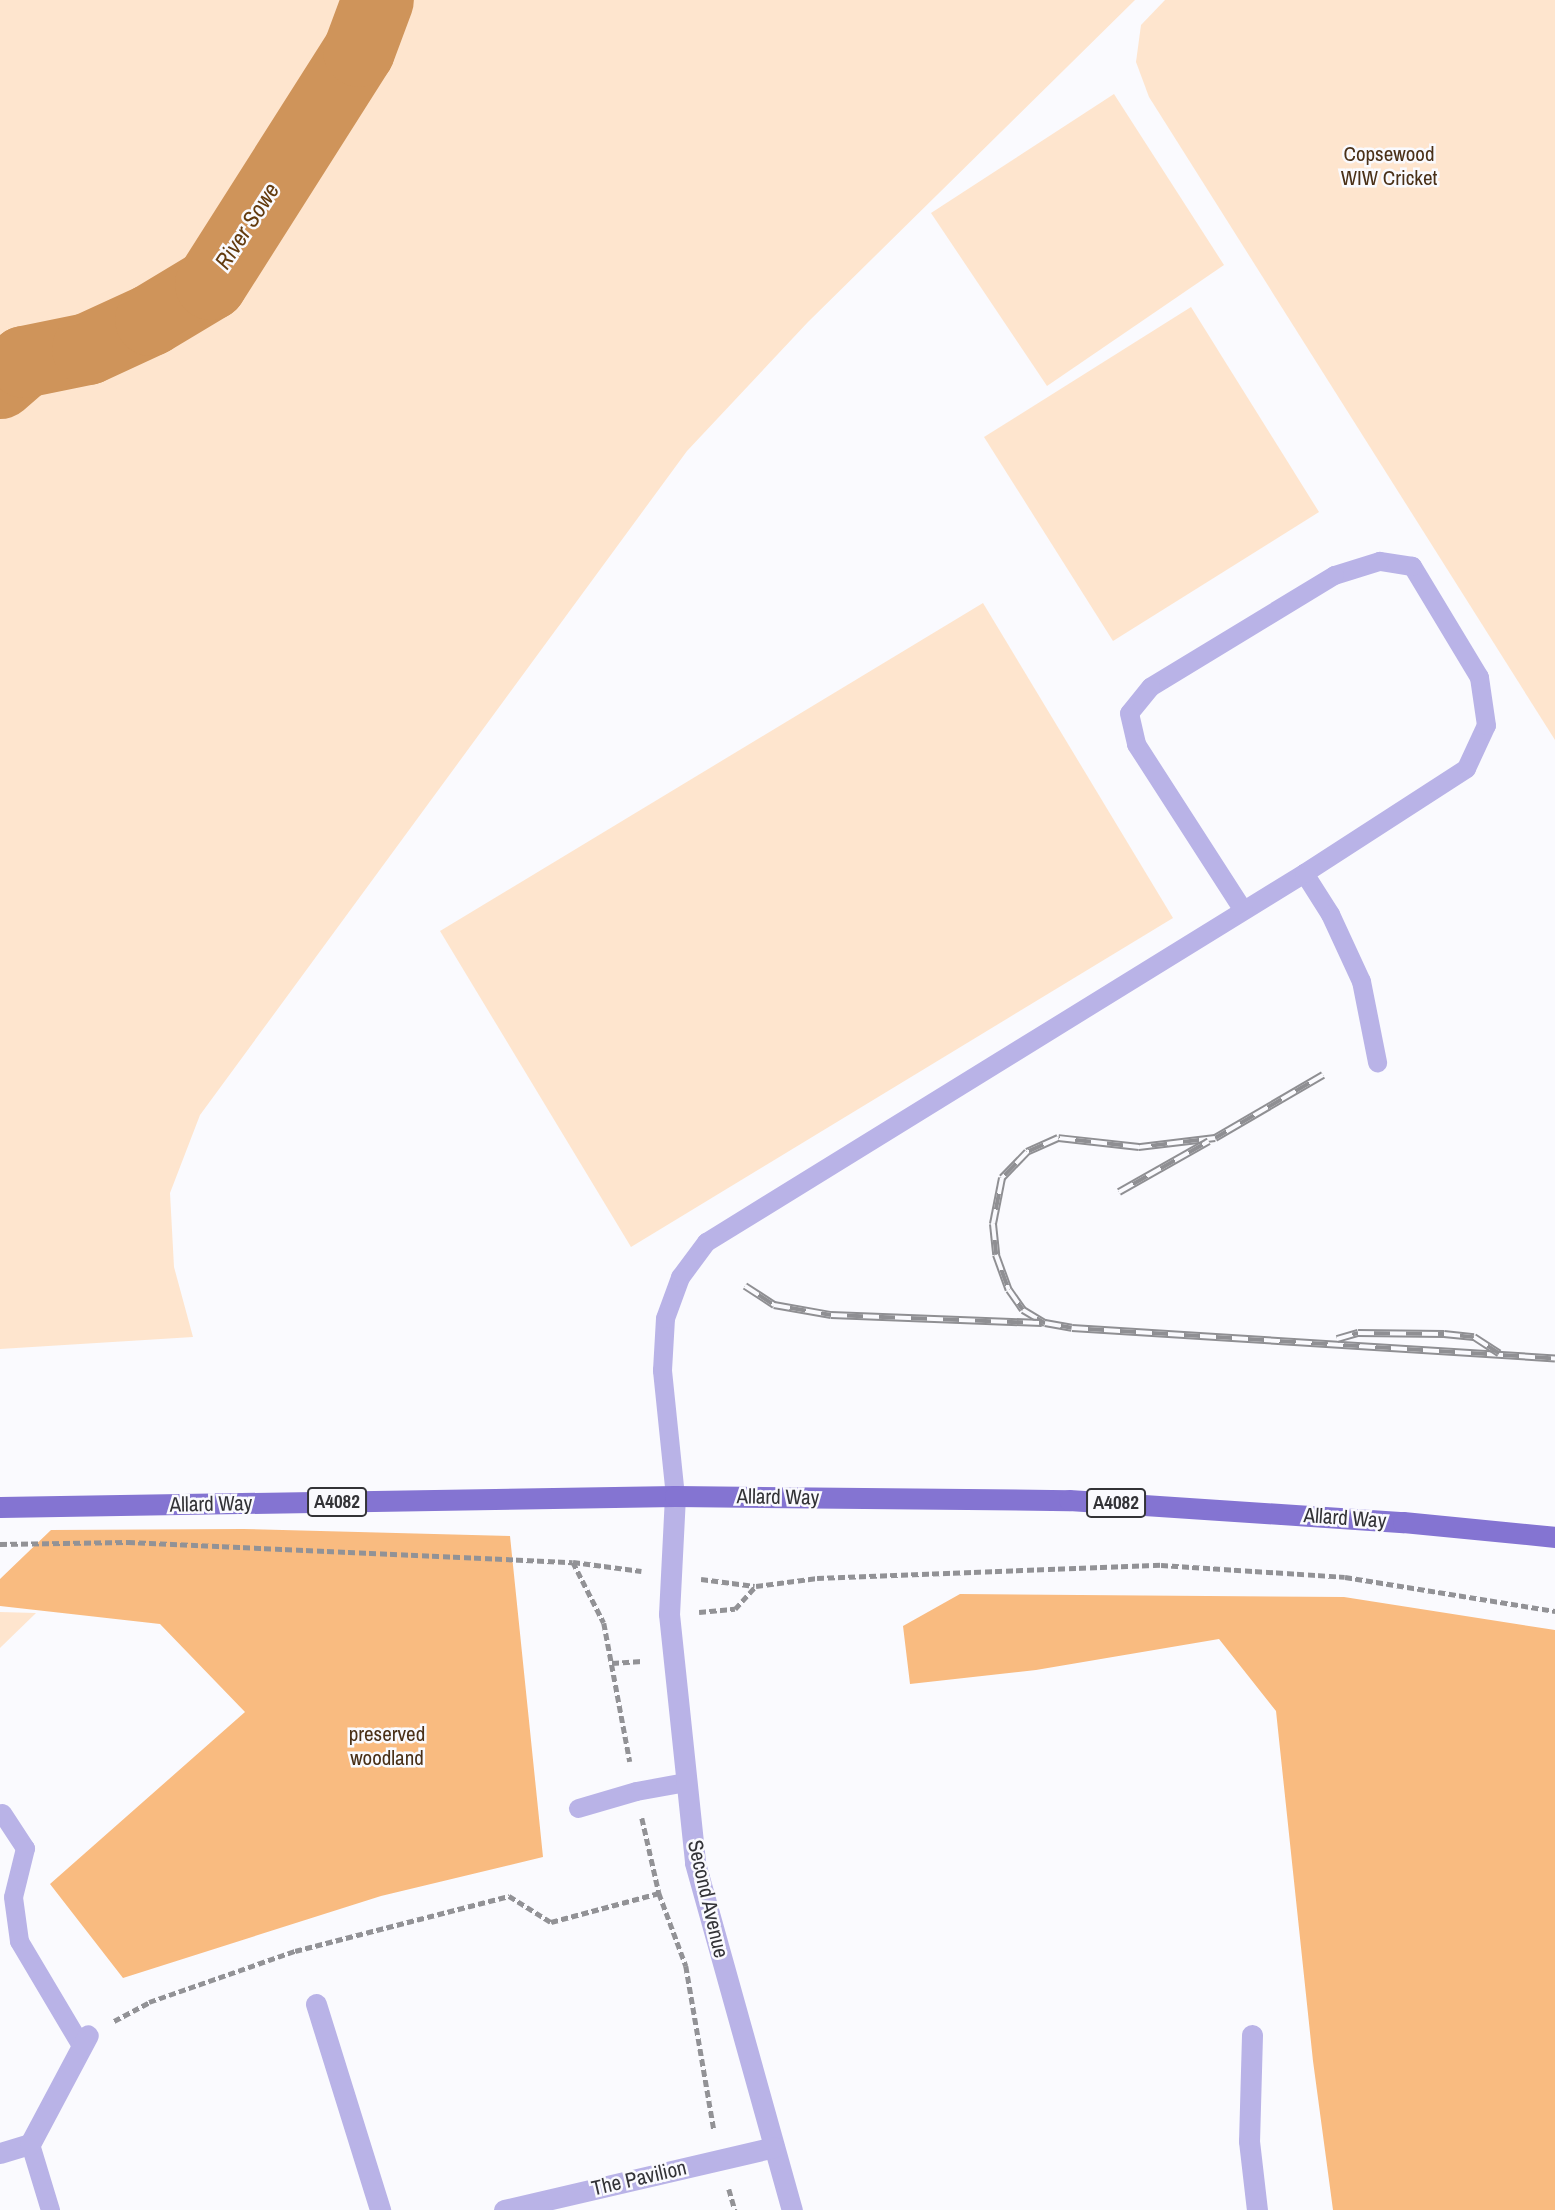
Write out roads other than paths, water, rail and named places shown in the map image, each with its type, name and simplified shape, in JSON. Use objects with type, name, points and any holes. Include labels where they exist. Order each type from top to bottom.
[{"type":"main road","name":"Allard Way","points":[[0,1507],[675,1496],[1069,1500],[1403,1522],[1555,1537]]},
{"type":"street","name":"Second Avenue","points":[[675,1496],[669,1614],[695,1863],[792,2210]]},
{"type":"street","points":[[316,2004],[380,2210]]},
{"type":"street","points":[[1252,2035],[1249,2141],[1257,2210]]},
{"type":"street","points":[[0,2153],[30,2144],[85,2041]]},
{"type":"street","name":"The Pavilion","points":[[504,2210],[774,2147]]},
{"type":"lane","points":[[675,1496],[662,1370],[665,1318],[680,1277],[706,1242],[1304,873],[1466,768],[1486,724],[1479,677],[1412,566],[1379,561],[1334,575],[1150,687],[1129,713],[1136,744],[1243,910]]},
{"type":"lane","points":[[1304,873],[1330,914],[1361,981],[1377,1062]]},
{"type":"lane","points":[[578,1808],[636,1790],[686,1782]]},
{"type":"lane","points":[[2,1813],[25,1847],[13,1897],[19,1941],[85,2041]]},
{"type":"lane","points":[[30,2144],[50,2210]]},
{"type":"waterway","name":"River Sowe","points":[[0,383],[24,362],[88,349],[151,320],[211,284],[359,51],[378,0]]},
{"type":"railway","points":[[1323,1075],[1215,1138],[1139,1147],[1058,1138],[1027,1152],[1002,1178],[993,1224],[996,1255],[1009,1290],[1023,1310],[1045,1323],[1072,1328],[1555,1358]]},
{"type":"railway","points":[[1119,1192],[1209,1141]]},
{"type":"railway","points":[[745,1286],[774,1305],[831,1315],[1042,1323]]},
{"type":"railway","points":[[1337,1339],[1358,1333],[1444,1334],[1474,1337],[1499,1353]]},
{"type":"park label","name":"Copsewood WIW Cricket","points":[[1389,166]]},
{"type":"park label","name":"preserved woodland","points":[[387,1746]]}]
